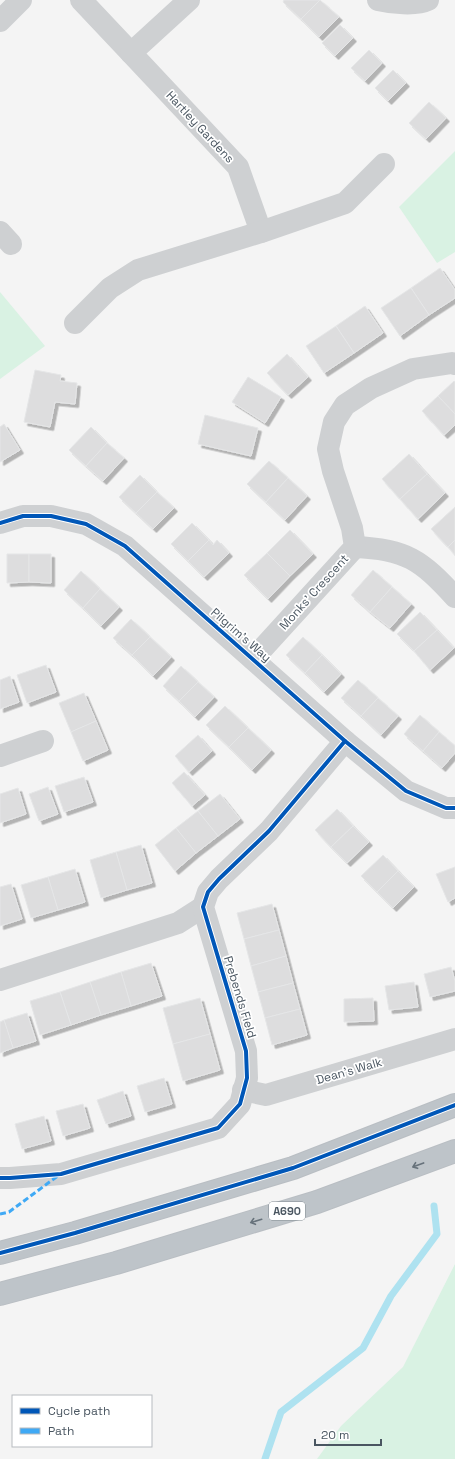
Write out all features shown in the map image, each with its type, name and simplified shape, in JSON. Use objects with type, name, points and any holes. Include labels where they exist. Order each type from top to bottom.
[{"type":"highway","points":[[0,1253],[75,1233],[293,1168],[455,1105]]},
{"type":"highway","name":"A690","points":[[0,1294],[116,1263],[317,1202],[455,1151]]},
{"type":"highway","points":[[0,1309],[116,1263]]},
{"type":"street","points":[[0,21],[21,0]]},
{"type":"street","name":"Hartley Gardens","points":[[81,0],[238,167],[261,232]]},
{"type":"street","points":[[131,53],[189,0]]},
{"type":"street","points":[[378,0],[391,3],[428,0]]},
{"type":"street","points":[[75,323],[110,288],[138,270],[261,232],[345,203],[384,164]]},
{"type":"street","name":"Monks' Crescent","points":[[253,659],[355,547],[352,528],[333,471],[328,449],[334,422],[345,405],[371,388],[413,369],[452,363],[455,364]]},
{"type":"street","name":"Pilgrim's Way","points":[[0,523],[24,516],[51,516],[86,524],[125,546],[345,741],[406,791],[446,808],[455,808]]},
{"type":"street","points":[[355,547],[376,548],[400,553],[419,562],[455,597]]},
{"type":"street","points":[[0,756],[42,741]]},
{"type":"street","points":[[0,980],[178,923],[203,907],[208,892],[219,879],[269,831],[345,741]]},
{"type":"street","name":"Prebends Field","points":[[0,1178],[61,1174],[218,1128],[240,1104],[247,1078],[246,1051],[203,907]]},
{"type":"street","name":"Dean's Walk","points":[[243,1090],[266,1095],[455,1039]]},
{"type":"green space","points":[[455,151],[455,252],[437,263],[399,207]]},
{"type":"green space","points":[[0,292],[45,346],[0,379]]},
{"type":"green space","points":[[455,1264],[455,1459],[317,1459],[341,1426],[403,1367]]},
{"type":"building","points":[[284,0],[320,0],[301,19],[283,2]]},
{"type":"building","points":[[320,0],[339,17],[319,37],[301,19]]},
{"type":"building","points":[[340,25],[353,38],[335,56],[322,43]]},
{"type":"building","points":[[369,50],[382,63],[365,81],[351,68]]},
{"type":"building","points":[[393,70],[406,83],[388,101],[375,88]]},
{"type":"building","points":[[429,102],[446,118],[426,139],[409,123]]},
{"type":"building","points":[[440,268],[455,290],[455,298],[429,315],[411,288]]},
{"type":"building","points":[[411,288],[429,315],[400,336],[381,308]]},
{"type":"building","points":[[365,306],[383,333],[354,353],[336,326]]},
{"type":"building","points":[[336,326],[354,353],[324,373],[306,346]]},
{"type":"building","points":[[287,354],[308,377],[288,395],[267,373]]},
{"type":"building","points":[[35,370],[61,375],[60,381],[77,383],[75,404],[55,402],[50,427],[24,422]]},
{"type":"building","points":[[248,377],[281,397],[265,423],[232,402]]},
{"type":"building","points":[[454,381],[455,382],[455,414],[438,396]]},
{"type":"building","points":[[438,396],[455,414],[455,425],[444,435],[422,411]]},
{"type":"building","points":[[205,415],[258,428],[251,456],[198,444]]},
{"type":"building","points":[[4,424],[20,450],[0,462],[0,427]]},
{"type":"building","points":[[91,427],[107,443],[86,466],[69,450]]},
{"type":"building","points":[[107,443],[124,458],[103,481],[86,466]]},
{"type":"building","points":[[409,454],[427,474],[400,499],[382,479]]},
{"type":"building","points":[[269,461],[288,478],[266,502],[247,484]]},
{"type":"building","points":[[427,474],[445,493],[418,519],[400,499]]},
{"type":"building","points":[[140,475],[157,492],[136,513],[119,497]]},
{"type":"building","points":[[288,478],[307,496],[285,520],[266,502]]},
{"type":"building","points":[[157,492],[174,508],[153,529],[136,513]]},
{"type":"building","points":[[455,507],[455,540],[448,547],[431,529]]},
{"type":"building","points":[[192,523],[209,540],[188,561],[171,544]]},
{"type":"building","points":[[290,530],[313,554],[290,576],[267,553]]},
{"type":"building","points":[[209,540],[213,545],[217,540],[229,553],[204,577],[188,561]]},
{"type":"building","points":[[455,540],[455,555],[448,547]]},
{"type":"building","points":[[267,553],[290,576],[268,599],[244,575]]},
{"type":"building","points":[[7,554],[29,554],[29,582],[7,583]]},
{"type":"building","points":[[29,554],[51,554],[51,583],[29,582]]},
{"type":"building","points":[[373,570],[392,587],[370,612],[351,595]]},
{"type":"building","points":[[81,571],[100,589],[83,608],[64,590]]},
{"type":"building","points":[[392,587],[411,604],[390,628],[370,612]]},
{"type":"building","points":[[100,589],[119,607],[101,626],[83,608]]},
{"type":"building","points":[[420,612],[437,630],[414,651],[397,634]]},
{"type":"building","points":[[131,619],[150,637],[132,655],[113,638]]},
{"type":"building","points":[[437,630],[454,648],[430,670],[414,651]]},
{"type":"building","points":[[150,637],[171,657],[153,676],[132,655]]},
{"type":"building","points":[[303,637],[322,655],[305,673],[286,655]]},
{"type":"building","points":[[322,655],[341,674],[324,692],[305,673]]},
{"type":"building","points":[[46,665],[56,692],[27,703],[17,675]]},
{"type":"building","points":[[181,666],[198,682],[179,701],[163,686]]},
{"type":"building","points":[[10,676],[19,702],[0,709],[0,680]]},
{"type":"building","points":[[358,680],[378,698],[361,716],[341,698]]},
{"type":"building","points":[[198,682],[214,697],[195,717],[179,701]]},
{"type":"building","points":[[84,693],[96,721],[71,732],[59,703]]},
{"type":"building","points":[[378,698],[398,716],[381,735],[361,716]]},
{"type":"building","points":[[225,706],[248,728],[229,747],[206,725]]},
{"type":"building","points":[[420,715],[439,732],[423,751],[404,734]]},
{"type":"building","points":[[96,721],[108,750],[83,761],[71,732]]},
{"type":"building","points":[[248,728],[271,750],[252,770],[229,747]]},
{"type":"building","points":[[439,732],[455,746],[455,753],[442,768],[423,751]]},
{"type":"building","points":[[198,735],[212,751],[189,772],[175,756]]},
{"type":"building","points":[[184,772],[205,795],[192,806],[172,783]]},
{"type":"building","points":[[84,777],[93,802],[64,812],[55,786]]},
{"type":"building","points":[[48,787],[58,814],[39,821],[29,794]]},
{"type":"building","points":[[18,788],[26,814],[0,823],[0,794]]},
{"type":"building","points":[[220,794],[240,819],[218,836],[198,811]]},
{"type":"building","points":[[337,809],[353,826],[331,847],[315,830]]},
{"type":"building","points":[[198,811],[218,836],[196,853],[176,828]]},
{"type":"building","points":[[353,826],[369,842],[347,863],[331,847]]},
{"type":"building","points":[[176,828],[196,853],[175,871],[155,845]]},
{"type":"building","points":[[141,845],[152,883],[127,890],[116,852]]},
{"type":"building","points":[[116,852],[127,890],[101,898],[90,860]]},
{"type":"building","points":[[383,855],[398,871],[377,892],[361,876]]},
{"type":"building","points":[[455,867],[455,898],[448,902],[436,874]]},
{"type":"building","points":[[75,869],[85,902],[58,910],[48,877]]},
{"type":"building","points":[[398,871],[414,887],[393,908],[377,892]]},
{"type":"building","points":[[48,877],[58,910],[31,918],[21,885]]},
{"type":"building","points":[[11,884],[22,919],[0,926],[0,887]]},
{"type":"building","points":[[272,904],[279,930],[244,939],[237,913]]},
{"type":"building","points":[[279,930],[286,956],[251,966],[244,939]]},
{"type":"building","points":[[286,956],[293,983],[258,992],[251,966]]},
{"type":"building","points":[[151,963],[162,996],[131,1006],[121,972]]},
{"type":"building","points":[[451,967],[455,981],[455,991],[430,997],[424,974]]},
{"type":"building","points":[[121,972],[131,1006],[101,1015],[90,982]]},
{"type":"building","points":[[90,982],[101,1015],[71,1025],[60,992]]},
{"type":"building","points":[[414,982],[418,1007],[389,1010],[385,986]]},
{"type":"building","points":[[293,983],[300,1009],[265,1018],[258,992]]},
{"type":"building","points":[[60,992],[71,1025],[40,1035],[30,1001]]},
{"type":"building","points":[[200,998],[210,1034],[173,1044],[163,1008]]},
{"type":"building","points":[[373,998],[374,1021],[344,1022],[344,999]]},
{"type":"building","points":[[300,1009],[307,1035],[272,1045],[265,1018]]},
{"type":"building","points":[[27,1013],[36,1041],[13,1048],[4,1020]]},
{"type":"building","points":[[4,1020],[13,1048],[0,1053],[0,1022]]},
{"type":"building","points":[[210,1034],[220,1070],[183,1081],[173,1044]]},
{"type":"building","points":[[164,1078],[172,1104],[145,1112],[137,1086]]},
{"type":"building","points":[[123,1091],[131,1116],[106,1124],[97,1100]]},
{"type":"building","points":[[83,1104],[90,1128],[63,1136],[56,1111]]},
{"type":"building","points":[[44,1116],[51,1141],[22,1149],[15,1124]]},
{"type":"waterway","points":[[265,1459],[281,1412],[363,1348],[391,1296],[437,1234],[434,1206]]},
{"type":"marked path","points":[[0,1214],[9,1212],[59,1175]]},
{"type":"cycle path","points":[[0,523],[23,516],[51,516],[86,524],[125,546],[345,741],[406,791],[446,808],[455,808]]},
{"type":"cycle path","points":[[0,1178],[61,1174],[218,1128],[240,1104],[247,1078],[246,1051],[203,907],[208,892],[219,879],[269,831],[345,741]]},
{"type":"cycle path","points":[[0,1253],[75,1233],[293,1168],[455,1105]]}]
